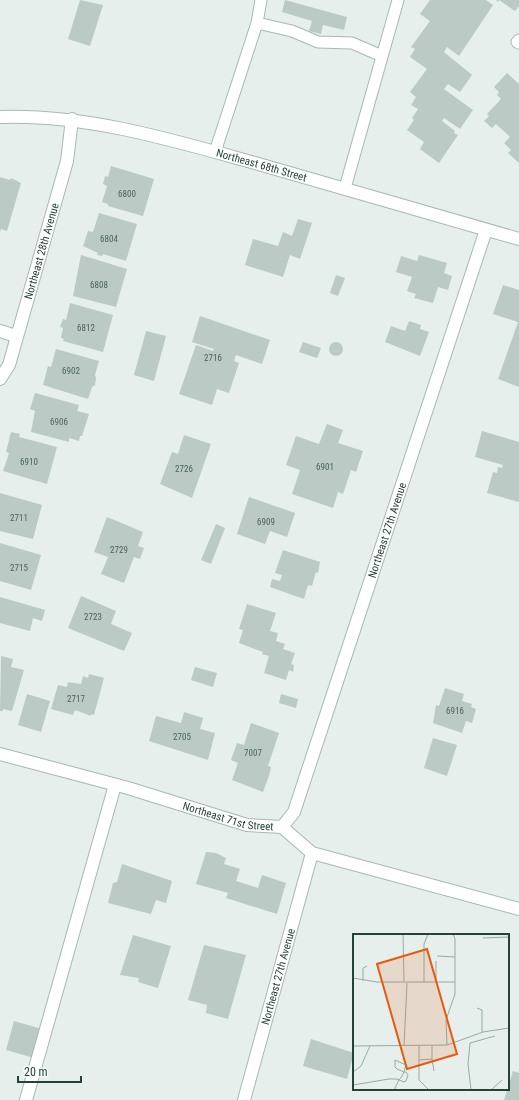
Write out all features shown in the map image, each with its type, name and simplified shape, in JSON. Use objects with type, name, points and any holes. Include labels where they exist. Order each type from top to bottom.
[{"type":"street","name":"Northeast 68th Street","points":[[0,117],[26,116],[72,119],[144,133],[345,188],[519,239]]},
{"type":"street","name":"Northeast 28th Avenue","points":[[0,379],[9,365],[67,161],[72,119]]},
{"type":"street","name":"Northeast 27th Avenue","points":[[282,827],[294,812],[486,230]]},
{"type":"street","points":[[0,331],[16,336]]},
{"type":"street","name":"Northeast 71st Street","points":[[0,754],[115,785],[248,825],[282,827],[312,853],[519,909]]},
{"type":"street","points":[[26,1100],[115,785]]},
{"type":"street","name":"Northeast 27th Avenue","points":[[244,1100],[312,853]]},
{"type":"lane","points":[[215,152],[257,23],[261,0]]},
{"type":"lane","points":[[345,188],[398,0]]},
{"type":"lane","points":[[257,23],[292,31],[318,42],[352,43],[382,56]]},
{"type":"building","points":[[80,0],[103,5],[90,46],[68,39]]},
{"type":"building","points":[[285,0],[347,17],[344,30],[323,25],[321,34],[309,31],[312,21],[282,12]]},
{"type":"building","points":[[430,0],[486,0],[493,5],[459,56],[447,47],[444,52],[472,75],[460,92],[448,84],[444,89],[473,110],[460,129],[444,118],[442,121],[458,135],[439,163],[420,149],[424,142],[407,130],[414,120],[412,118],[418,109],[411,105],[416,97],[410,92],[427,69],[410,57],[415,49],[411,47],[430,21],[420,14]]},
{"type":"building","points":[[499,0],[519,0],[519,6],[515,11]]},
{"type":"building","points":[[507,73],[519,84],[519,163],[508,153],[511,150],[504,143],[510,137],[496,124],[492,128],[484,121],[489,116],[487,114],[501,99],[497,95],[499,92],[494,87]]},
{"type":"building","points":[[111,166],[154,179],[143,216],[108,206],[108,204],[102,202],[107,186],[103,184],[105,176],[108,177]]},
{"type":"building","points":[[0,177],[10,180],[11,178],[21,183],[7,231],[1,229],[0,232]]},
{"type":"building","points":[[99,213],[137,224],[126,261],[103,254],[102,256],[97,255],[98,253],[83,246],[88,231],[93,232]]},
{"type":"building","points":[[298,219],[312,223],[300,259],[290,255],[283,277],[245,265],[253,239],[278,246],[283,232],[292,236]]},
{"type":"building","points":[[81,255],[127,269],[116,307],[73,296]]},
{"type":"building","points":[[419,255],[447,263],[444,273],[452,276],[448,290],[438,287],[433,303],[414,298],[416,294],[407,291],[412,277],[396,272],[401,256],[417,261]]},
{"type":"building","points":[[336,275],[345,278],[338,296],[330,293]]},
{"type":"building","points":[[503,285],[519,290],[519,387],[498,379],[518,322],[493,314]]},
{"type":"building","points":[[70,303],[113,315],[103,352],[63,341],[64,339],[61,338],[63,328],[60,327],[63,319],[66,320]]},
{"type":"building","points":[[200,316],[270,340],[262,364],[236,355],[234,361],[239,363],[229,393],[217,389],[212,405],[179,394],[196,345],[213,351],[214,349],[192,342]]},
{"type":"building","points":[[409,321],[421,325],[420,329],[429,332],[420,356],[385,342],[391,326],[405,331]]},
{"type":"building","points":[[146,331],[166,336],[154,381],[134,375]]},
{"type":"building","points":[[303,342],[321,348],[317,358],[299,352]]},
{"type":"building","points":[[336,342],[341,344],[343,349],[341,354],[336,356],[331,354],[329,349],[331,344]]},
{"type":"building","points":[[56,349],[99,361],[95,375],[95,385],[92,387],[88,399],[43,385],[48,366],[51,367]]},
{"type":"building","points":[[35,393],[79,405],[77,411],[89,414],[79,441],[69,438],[69,442],[31,432],[35,411],[30,409]]},
{"type":"building","points":[[327,424],[343,430],[338,443],[363,451],[356,472],[351,470],[343,494],[338,492],[333,508],[292,494],[300,470],[286,465],[296,436],[319,444]]},
{"type":"building","points":[[482,431],[519,442],[519,502],[487,493],[493,472],[497,473],[498,467],[502,468],[503,465],[475,457]]},
{"type":"building","points":[[11,432],[20,434],[19,437],[57,447],[47,484],[3,471],[9,453],[6,452]]},
{"type":"building","points":[[184,435],[211,444],[192,498],[160,484],[172,452],[178,454]]},
{"type":"building","points":[[0,493],[42,505],[33,539],[0,531]]},
{"type":"building","points":[[249,497],[295,513],[287,537],[270,531],[265,544],[237,534]]},
{"type":"building","points":[[107,517],[143,532],[138,546],[144,548],[140,559],[134,557],[124,583],[101,574],[108,557],[94,552]]},
{"type":"building","points":[[216,524],[225,528],[211,564],[201,560]]},
{"type":"building","points":[[0,543],[41,555],[31,590],[0,581]]},
{"type":"building","points":[[283,550],[320,562],[318,573],[316,572],[312,586],[308,585],[304,599],[270,587],[272,579],[280,581],[282,575],[275,573]]},
{"type":"building","points":[[81,596],[116,611],[111,624],[132,633],[124,651],[68,628]]},
{"type":"building","points":[[0,597],[45,610],[42,621],[33,618],[30,631],[0,623]]},
{"type":"building","points":[[247,604],[276,613],[270,631],[278,633],[276,641],[285,644],[283,649],[295,653],[291,664],[294,665],[293,672],[289,670],[286,680],[264,673],[269,656],[262,654],[263,652],[239,643],[243,630],[239,629]]},
{"type":"building","points":[[1,656],[13,659],[11,667],[24,670],[12,711],[3,709],[3,711],[0,711]]},
{"type":"building","points":[[195,667],[217,673],[213,687],[191,680]]},
{"type":"building","points":[[89,674],[104,678],[94,715],[91,714],[91,716],[75,710],[73,715],[51,709],[58,685],[67,687],[68,682],[81,684],[83,676],[88,678]]},
{"type":"building","points":[[445,688],[464,694],[462,701],[472,704],[471,707],[476,709],[472,723],[466,721],[462,733],[433,723],[436,705],[439,706]]},
{"type":"building","points":[[27,694],[50,701],[41,732],[18,725]]},
{"type":"building","points":[[281,694],[298,699],[296,708],[279,703]]},
{"type":"building","points":[[184,712],[203,718],[200,729],[215,733],[208,760],[149,741],[156,716],[181,723]]},
{"type":"building","points":[[251,723],[279,733],[268,766],[271,767],[263,792],[232,780],[238,763],[231,760],[237,743],[244,745]]},
{"type":"building","points":[[433,738],[457,745],[447,776],[424,768]]},
{"type":"building","points":[[206,852],[216,853],[226,858],[224,864],[240,869],[236,881],[258,888],[262,875],[286,883],[277,914],[226,898],[228,893],[196,884]]},
{"type":"building","points":[[122,864],[172,881],[166,903],[156,900],[151,914],[108,903],[113,883],[117,882]]},
{"type":"building","points":[[133,935],[171,946],[158,988],[138,982],[139,978],[120,975]]},
{"type":"building","points":[[204,945],[246,955],[228,1019],[206,1013],[207,1005],[188,1000]]},
{"type":"building","points":[[14,1021],[42,1029],[34,1058],[6,1050]]},
{"type":"building","points":[[311,1039],[353,1053],[347,1079],[303,1066]]},
{"type":"building","points":[[513,1071],[519,1073],[519,1100],[504,1100],[507,1090],[509,1090],[509,1084]]}]
